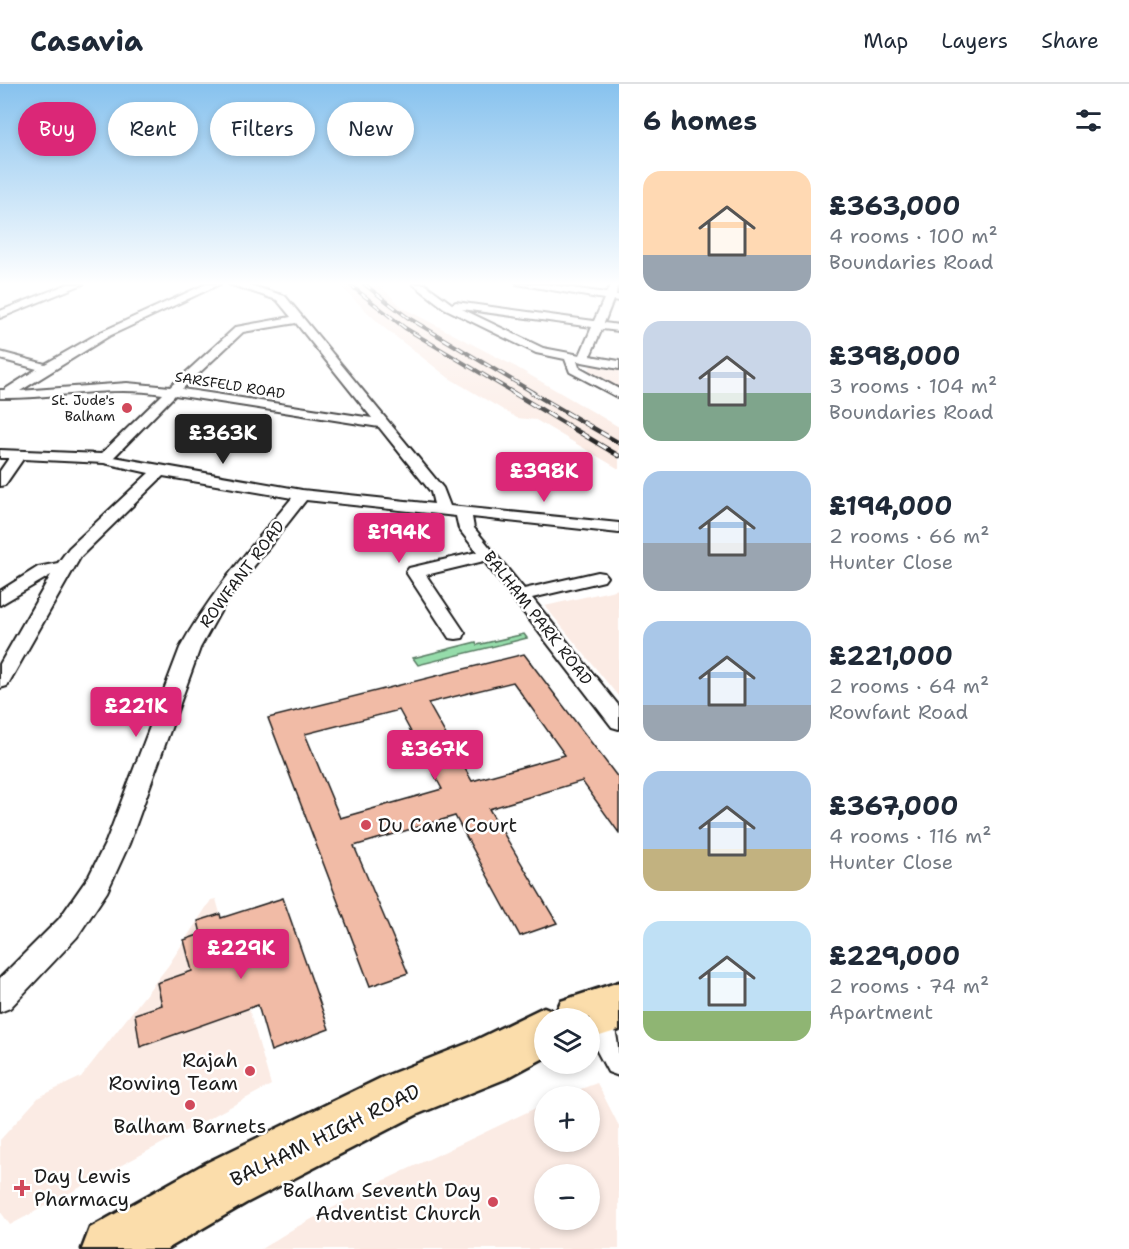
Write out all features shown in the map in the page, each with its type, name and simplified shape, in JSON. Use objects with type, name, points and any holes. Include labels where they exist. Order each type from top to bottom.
[{"type":"highway","name":"BALHAM HIGH ROAD","points":[[111,1249],[226,1183],[401,1095],[534,1039]]},
{"type":"street","points":[[3,394],[97,338]]},
{"type":"street","points":[[104,459],[230,338]]},
{"type":"street","points":[[315,338],[438,491],[443,510]]},
{"type":"street","points":[[514,338],[540,351],[619,365]]},
{"type":"street","points":[[589,338],[574,369],[619,394]]},
{"type":"street","points":[[0,355],[46,368]]},
{"type":"street","name":"SARSFELD ROAD","points":[[3,394],[57,393],[125,386],[174,390],[383,424]]},
{"type":"street","points":[[0,454],[104,459],[302,495],[619,528]]},
{"type":"street","points":[[0,483],[18,455]]},
{"type":"street","points":[[0,681],[64,567],[75,552],[160,471]]},
{"type":"street","name":"ROWFANT ROAD","points":[[0,998],[48,950],[92,894],[117,844],[190,648],[202,625],[219,599],[302,495]]},
{"type":"street","name":"BALHAM PARK ROAD","points":[[464,512],[465,526],[619,721]]},
{"type":"street","points":[[456,633],[415,572],[488,555]]},
{"type":"street","points":[[0,599],[44,571],[64,567]]},
{"type":"street","points":[[521,595],[598,577]]},
{"type":"street","points":[[600,1038],[619,1061]]},
{"type":"shaded area","points":[[398,338],[461,338],[516,367],[619,427],[619,469],[536,420],[517,418],[449,378]]},
{"type":"shaded area","points":[[591,365],[619,369],[619,388],[589,371]]},
{"type":"shaded area","points":[[619,589],[619,697],[545,606]]},
{"type":"shaded area","points":[[216,899],[271,1085],[10,1225],[0,1211],[0,1140],[39,1097],[81,1077],[168,966],[211,900]]},
{"type":"shaded area","points":[[600,1089],[619,1126],[619,1249],[261,1249],[293,1229],[383,1181],[534,1109],[534,1152],[600,1152]]},
{"type":"green space","points":[[524,634],[527,638],[418,665],[413,658],[476,642],[477,645]]},
{"type":"building","name":"Du Cane Court","points":[[524,654],[619,779],[619,833],[582,781],[489,809],[557,923],[520,936],[455,816],[354,846],[408,973],[370,986],[268,718]],"holes":[[[513,682],[565,755],[472,781],[428,703]],[[399,710],[442,789],[340,818],[305,734]]]},
{"type":"building","points":[[283,898],[329,1029],[271,1051],[258,1005],[140,1047],[135,1014],[162,1005],[157,983],[192,971],[184,940],[201,934],[198,921],[220,914],[221,918]]},
{"type":"railway","points":[[422,338],[514,393]]},
{"type":"railway","points":[[443,338],[534,393]]},
{"type":"railway","points":[[512,392],[619,456]]},
{"type":"railway","points":[[531,392],[619,443]]},
{"type":"place","name":"St. Jude's Balham","points":[[127,408]]},
{"type":"place","name":"Du Cane Court","points":[[366,825]]},
{"type":"place","name":"Rajah Rowing Team","points":[[250,1071]]},
{"type":"place","name":"Balham Barnets","points":[[190,1105]]},
{"type":"place","name":"Day Lewis Pharmacy","points":[[22,1188]]},
{"type":"place","name":"Balham Seventh Day Adventist Church","points":[[493,1202]]}]
